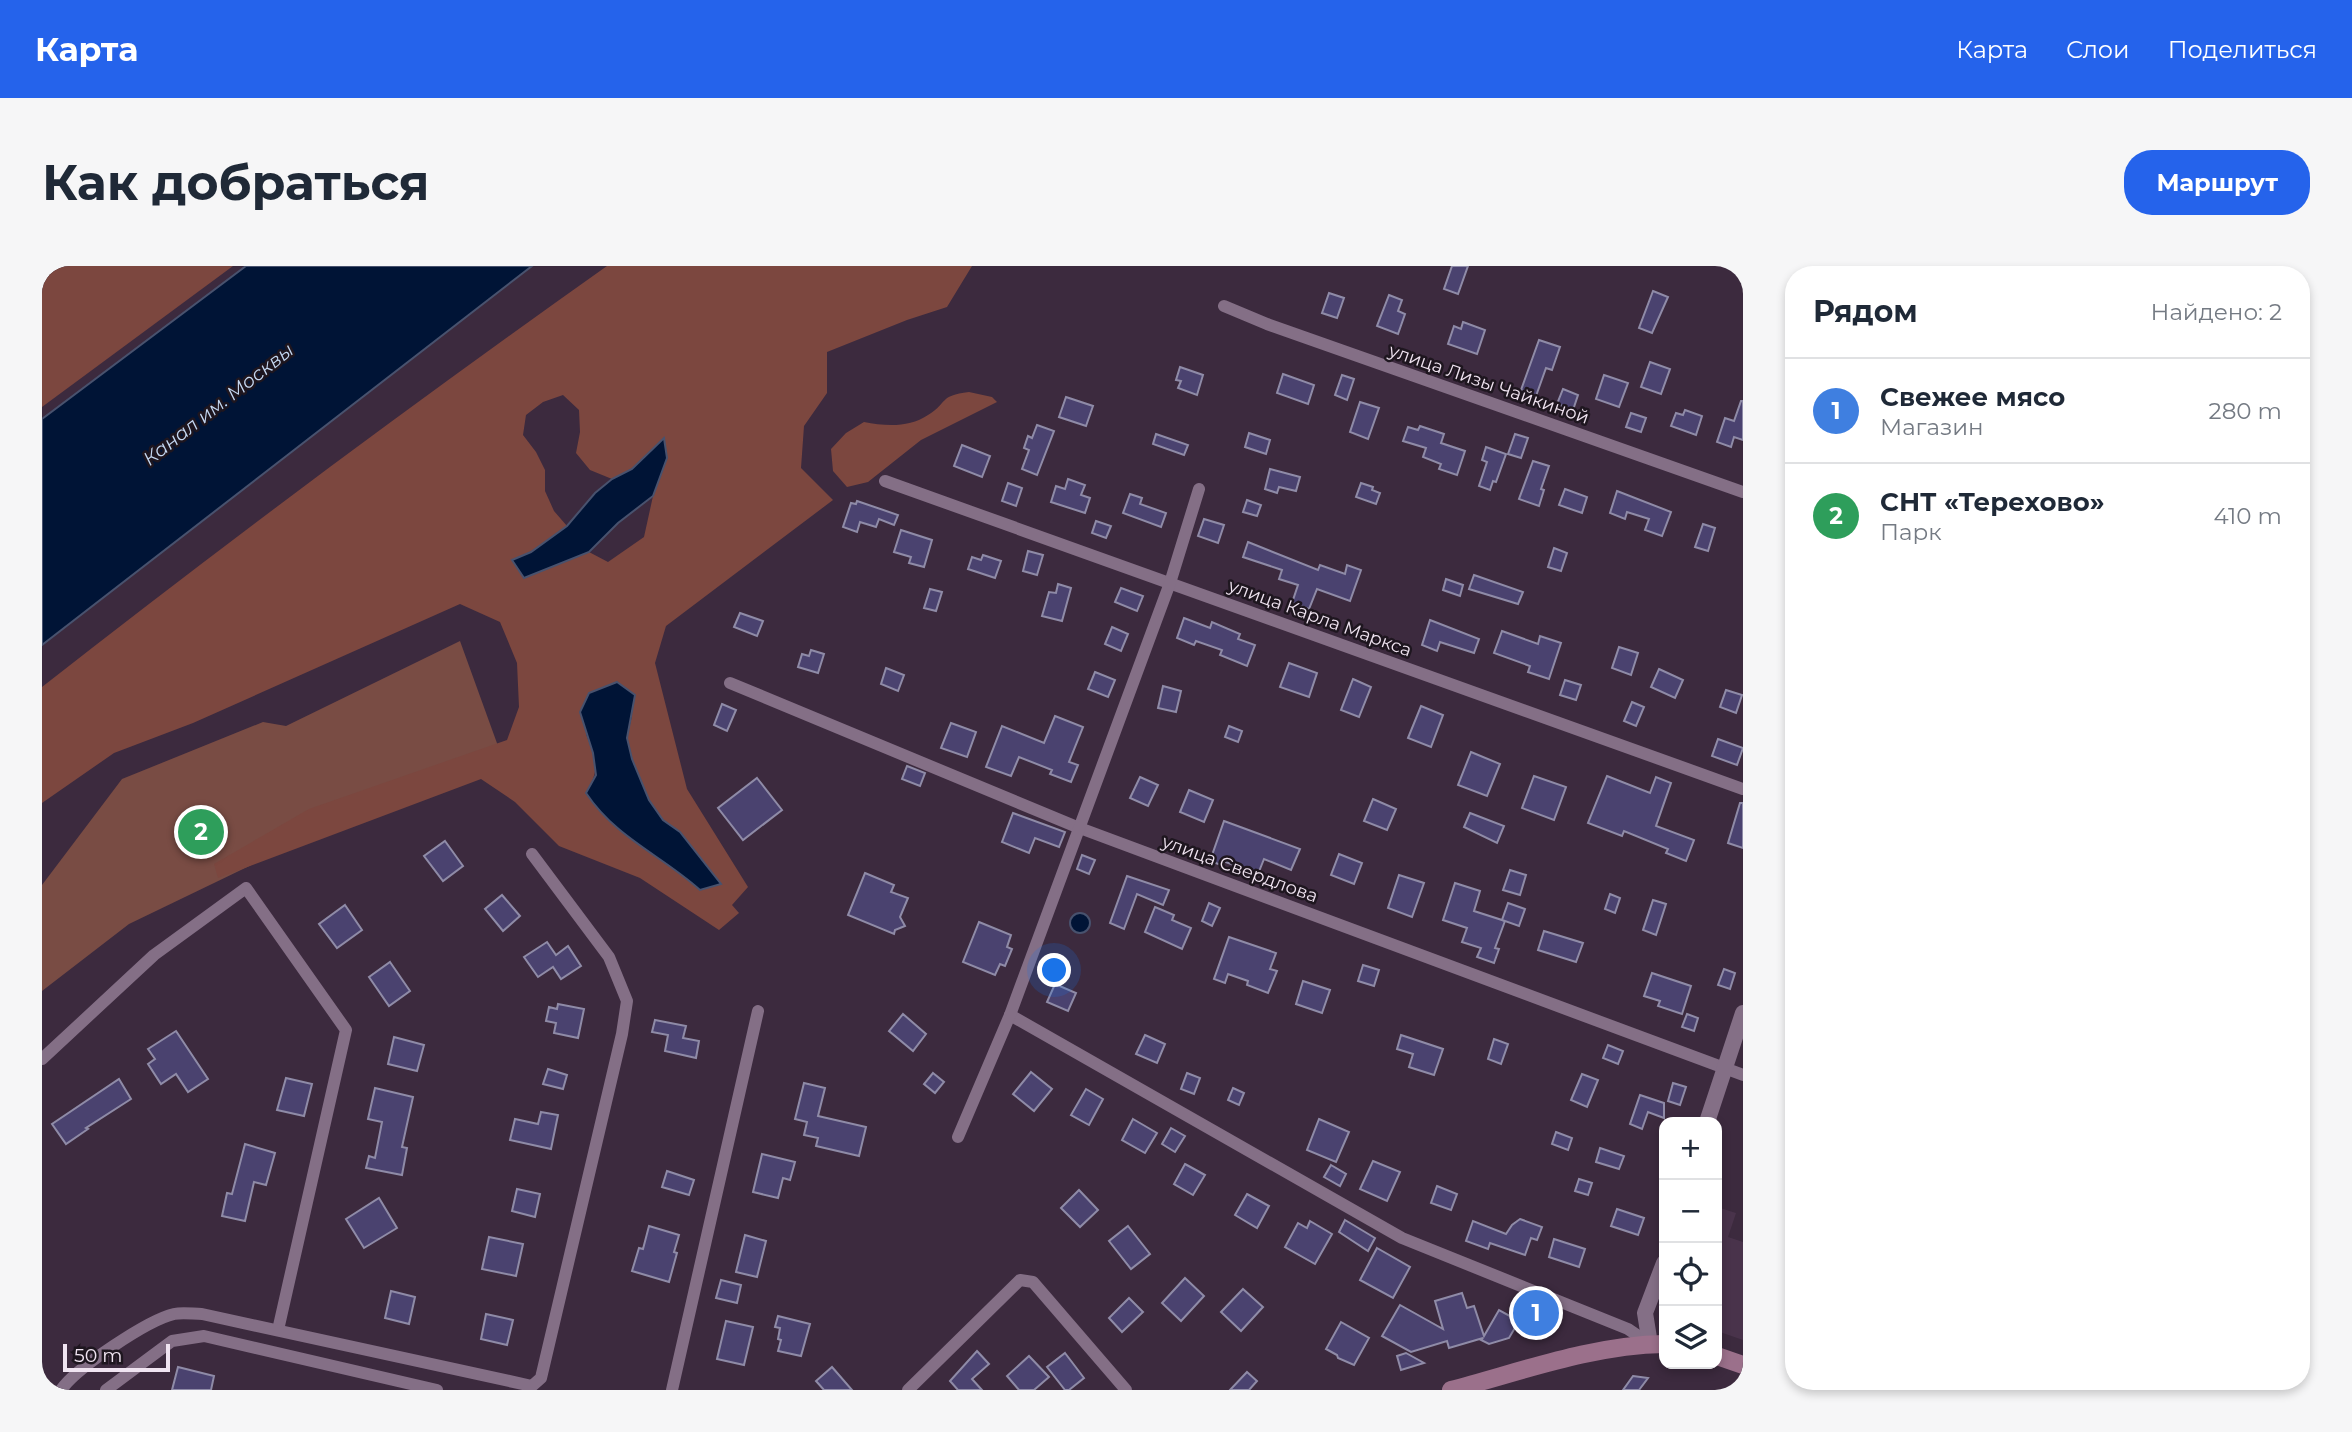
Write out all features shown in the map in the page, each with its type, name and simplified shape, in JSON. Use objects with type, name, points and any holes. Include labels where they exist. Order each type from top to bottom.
[{"type":"main road","points":[[1451,1390],[1593,1353],[1657,1344]]},
{"type":"main road","points":[[1722,1358],[1743,1365]]},
{"type":"street","name":"улица Лизы Чайкиной","points":[[1224,306],[1267,324],[1743,492]]},
{"type":"street","name":"улица Карла Маркса","points":[[885,481],[1743,789]]},
{"type":"street","points":[[958,1137],[1010,1015],[1077,827],[1170,583],[1199,489]]},
{"type":"street","name":"улица Свердлова","points":[[730,683],[1077,827],[1743,1075]]},
{"type":"street","points":[[61,1390],[81,1370],[149,1323],[175,1314],[202,1314],[278,1329],[532,1385],[541,1378],[622,1034],[627,1001],[609,957],[533,854]]},
{"type":"street","points":[[42,1059],[153,955],[246,888],[346,1030],[278,1329]]},
{"type":"street","points":[[672,1390],[758,1010]]},
{"type":"street","points":[[1709,1117],[1743,1013]]},
{"type":"street","points":[[1010,1015],[1402,1238],[1628,1329],[1657,1344]]},
{"type":"street","points":[[1657,1344],[1645,1313],[1659,1276]]},
{"type":"street","points":[[908,1390],[1020,1280],[1033,1282],[1126,1390]]},
{"type":"street","points":[[106,1390],[172,1341],[204,1336],[437,1390]]},
{"type":"shaded area","points":[[42,266],[233,266],[42,407]]},
{"type":"shaded area","points":[[607,266],[972,266],[947,307],[827,352],[827,393],[804,426],[801,468],[833,500],[666,626],[655,663],[687,789],[748,887],[732,905],[739,913],[719,930],[640,878],[559,846],[515,802],[481,779],[218,878],[214,864],[309,809],[507,740],[519,707],[517,663],[500,622],[460,604],[193,723],[114,753],[42,803],[42,687],[251,526]],"holes":[[[563,395],[579,410],[580,432],[576,453],[590,470],[612,479],[632,469],[664,439],[667,458],[653,496],[644,537],[608,562],[589,552],[524,577],[512,560],[531,552],[567,526],[554,511],[545,491],[545,470],[523,435],[526,415],[543,402]],[[632,716],[627,738],[632,759],[649,800],[663,820],[680,832],[721,884],[700,890],[586,793],[595,770],[586,734]]]},
{"type":"shaded area","points":[[969,392],[992,397],[997,402],[921,440],[868,482],[847,487],[833,471],[831,449],[846,433],[864,422],[888,425],[913,422],[935,410],[948,398]]},
{"type":"shaded area","points":[[460,641],[498,746],[129,924],[42,991],[42,885],[122,779],[263,722],[286,726]]},
{"type":"shaded area","points":[[1722,1209],[1736,1213],[1728,1237],[1743,1242],[1743,1340],[1722,1333]]},
{"type":"water","name":"Канал им. Москвы","points":[[246,266],[532,266],[42,645],[42,419]]},
{"type":"water","points":[[664,438],[667,458],[653,496],[618,523],[589,552],[524,578],[512,560],[531,552],[567,526],[595,493],[612,479],[632,469]]},
{"type":"water","points":[[617,682],[635,695],[627,738],[632,759],[649,800],[663,820],[680,832],[721,884],[700,890],[625,834],[598,809],[586,793],[596,775],[593,753],[580,712],[589,693]]},
{"type":"water","points":[[1080,913],[1087,916],[1090,923],[1087,930],[1080,933],[1073,930],[1070,923],[1073,916]]},
{"type":"building","points":[[1452,266],[1468,266],[1458,294],[1444,289]]},
{"type":"building","points":[[1653,291],[1668,297],[1652,333],[1639,328]]},
{"type":"building","points":[[1329,293],[1344,298],[1337,318],[1322,313]]},
{"type":"building","points":[[1389,295],[1402,300],[1398,311],[1405,314],[1398,334],[1377,326]]},
{"type":"building","points":[[1463,322],[1485,330],[1477,354],[1448,344],[1454,326],[1461,329]]},
{"type":"building","points":[[1539,340],[1560,347],[1552,370],[1546,368],[1536,396],[1521,390]]},
{"type":"building","points":[[1650,362],[1670,369],[1661,394],[1641,387]]},
{"type":"building","points":[[1180,367],[1203,375],[1197,395],[1178,388],[1181,381],[1176,380]]},
{"type":"building","points":[[1283,374],[1314,385],[1308,404],[1277,393]]},
{"type":"building","points":[[1342,375],[1354,379],[1347,400],[1335,395]]},
{"type":"building","points":[[1604,375],[1628,383],[1619,407],[1596,399]]},
{"type":"building","points":[[1563,389],[1578,395],[1573,410],[1557,404]]},
{"type":"building","points":[[1066,397],[1093,406],[1086,426],[1059,417]]},
{"type":"building","points":[[1741,401],[1743,440],[1734,437],[1731,447],[1717,442],[1725,418],[1734,421]]},
{"type":"building","points":[[1360,402],[1379,408],[1368,439],[1350,432]]},
{"type":"building","points":[[1685,410],[1702,416],[1696,435],[1671,426],[1676,413],[1683,415]]},
{"type":"building","points":[[1631,413],[1646,418],[1641,432],[1626,427]]},
{"type":"building","points":[[1037,425],[1054,431],[1037,475],[1022,469],[1029,450],[1024,448],[1028,436],[1032,438]]},
{"type":"building","points":[[1420,426],[1444,434],[1441,443],[1465,451],[1457,475],[1439,469],[1441,464],[1423,457],[1426,448],[1403,441],[1408,427],[1418,430]]},
{"type":"building","points":[[1249,433],[1270,440],[1266,454],[1245,447]]},
{"type":"building","points":[[1156,434],[1188,445],[1184,455],[1153,444]]},
{"type":"building","points":[[1515,434],[1528,438],[1521,458],[1508,454]]},
{"type":"building","points":[[962,445],[990,456],[982,477],[954,466]]},
{"type":"building","points":[[1486,447],[1506,454],[1496,482],[1493,481],[1490,490],[1479,486],[1487,462],[1482,460]]},
{"type":"building","points":[[1533,461],[1549,466],[1541,489],[1544,490],[1539,506],[1519,499]]},
{"type":"building","points":[[1270,469],[1300,477],[1296,491],[1279,487],[1277,493],[1265,489]]},
{"type":"building","points":[[1068,479],[1085,485],[1081,495],[1090,498],[1085,513],[1051,502],[1056,486],[1065,489]]},
{"type":"building","points":[[1008,483],[1022,488],[1016,506],[1002,501]]},
{"type":"building","points":[[1361,483],[1380,493],[1376,504],[1356,497]]},
{"type":"building","points":[[1565,489],[1587,497],[1582,513],[1559,505]]},
{"type":"building","points":[[1617,491],[1671,512],[1662,536],[1645,530],[1649,519],[1627,512],[1625,519],[1610,513]]},
{"type":"building","points":[[1130,494],[1142,498],[1140,504],[1166,513],[1161,527],[1123,513]]},
{"type":"building","points":[[1247,500],[1261,505],[1257,516],[1243,512]]},
{"type":"building","points":[[857,501],[898,515],[894,525],[879,519],[876,527],[860,522],[857,532],[843,527],[851,503],[856,504]]},
{"type":"building","points":[[1204,519],[1224,525],[1218,543],[1198,536]]},
{"type":"building","points":[[1096,521],[1111,526],[1106,538],[1092,533]]},
{"type":"building","points":[[1703,524],[1715,528],[1708,551],[1695,547]]},
{"type":"building","points":[[901,530],[932,540],[924,567],[909,563],[911,557],[894,552]]},
{"type":"building","points":[[1248,542],[1318,570],[1320,565],[1345,574],[1347,565],[1361,570],[1350,601],[1317,589],[1309,609],[1292,603],[1298,585],[1279,579],[1282,570],[1243,557]]},
{"type":"building","points":[[1554,548],[1567,553],[1561,571],[1548,567]]},
{"type":"building","points":[[1028,551],[1043,555],[1037,575],[1023,571]]},
{"type":"building","points":[[983,555],[1001,561],[995,578],[968,569],[972,557],[981,560]]},
{"type":"building","points":[[1474,575],[1523,592],[1518,604],[1469,589]]},
{"type":"building","points":[[1446,579],[1463,585],[1460,596],[1443,590]]},
{"type":"building","points":[[1058,584],[1071,588],[1062,621],[1042,616],[1049,592],[1056,593]]},
{"type":"building","points":[[1121,588],[1143,596],[1137,611],[1115,602]]},
{"type":"building","points":[[930,589],[942,592],[936,611],[924,608]]},
{"type":"building","points":[[740,613],[763,621],[757,636],[734,627]]},
{"type":"building","points":[[1184,618],[1210,628],[1212,622],[1240,634],[1238,639],[1255,645],[1247,666],[1220,655],[1222,650],[1196,641],[1194,645],[1177,638]]},
{"type":"building","points":[[1430,620],[1479,639],[1474,653],[1440,642],[1437,651],[1422,645]]},
{"type":"building","points":[[1112,627],[1128,634],[1121,651],[1105,644]]},
{"type":"building","points":[[1502,631],[1538,644],[1540,636],[1561,643],[1549,679],[1528,672],[1530,666],[1494,653]]},
{"type":"building","points":[[1619,647],[1638,653],[1631,675],[1612,668]]},
{"type":"building","points":[[811,650],[824,654],[818,673],[798,667],[802,654],[809,656]]},
{"type":"building","points":[[1289,663],[1317,673],[1309,697],[1280,687]]},
{"type":"building","points":[[886,668],[904,675],[898,691],[881,684]]},
{"type":"building","points":[[1659,669],[1683,680],[1675,698],[1651,687]]},
{"type":"building","points":[[1095,672],[1115,680],[1108,697],[1088,689]]},
{"type":"building","points":[[1353,679],[1371,687],[1359,717],[1341,710]]},
{"type":"building","points":[[1565,680],[1581,685],[1576,700],[1560,695]]},
{"type":"building","points":[[1163,686],[1181,691],[1176,712],[1158,708]]},
{"type":"building","points":[[1726,690],[1742,695],[1736,713],[1720,707]]},
{"type":"building","points":[[1632,702],[1644,707],[1636,726],[1624,721]]},
{"type":"building","points":[[722,704],[736,710],[727,731],[714,725]]},
{"type":"building","points":[[1421,706],[1443,715],[1431,747],[1408,738]]},
{"type":"building","points":[[1055,716],[1083,727],[1069,762],[1078,765],[1071,782],[1050,774],[1052,770],[1019,757],[1011,776],[986,767],[1002,726],[1044,743]]},
{"type":"building","points":[[951,723],[976,732],[967,757],[941,748]]},
{"type":"building","points":[[1229,726],[1242,731],[1238,742],[1225,737]]},
{"type":"building","points":[[1718,739],[1743,748],[1737,765],[1712,756]]},
{"type":"building","points":[[1471,752],[1500,764],[1487,796],[1458,785]]},
{"type":"building","points":[[907,766],[925,773],[920,786],[902,779]]},
{"type":"building","points":[[1534,776],[1566,787],[1554,820],[1522,808]]},
{"type":"building","points":[[1607,776],[1650,793],[1656,777],[1671,783],[1656,826],[1694,840],[1686,861],[1666,853],[1668,849],[1624,831],[1622,836],[1588,823]]},
{"type":"building","points":[[1140,777],[1158,785],[1148,806],[1130,798]]},
{"type":"building","points":[[757,778],[782,810],[743,840],[718,808]]},
{"type":"building","points":[[1189,790],[1213,800],[1204,822],[1180,812]]},
{"type":"building","points":[[1373,799],[1396,809],[1387,830],[1364,821]]},
{"type":"building","points":[[1740,803],[1743,803],[1743,848],[1728,843]]},
{"type":"building","points":[[1013,813],[1065,832],[1059,847],[1035,838],[1029,853],[1002,842]]},
{"type":"building","points":[[1470,813],[1504,826],[1497,843],[1464,827]]},
{"type":"building","points":[[1224,821],[1300,849],[1291,870],[1264,859],[1258,874],[1223,861],[1221,865],[1210,861]]},
{"type":"building","points":[[445,841],[463,866],[443,881],[424,856]]},
{"type":"building","points":[[1339,854],[1362,863],[1354,884],[1331,875]]},
{"type":"building","points":[[1082,855],[1095,860],[1089,874],[1077,869]]},
{"type":"building","points":[[1510,870],[1526,875],[1520,895],[1503,890]]},
{"type":"building","points":[[865,873],[894,885],[891,892],[908,898],[900,917],[905,926],[895,930],[894,934],[848,915]]},
{"type":"building","points":[[1399,875],[1424,883],[1412,917],[1388,908]]},
{"type":"building","points":[[1127,876],[1169,890],[1163,905],[1137,894],[1124,929],[1110,923]]},
{"type":"building","points":[[1455,883],[1480,891],[1474,911],[1505,921],[1495,948],[1499,949],[1494,963],[1477,957],[1481,948],[1462,942],[1467,928],[1443,920]]},
{"type":"building","points":[[1610,894],[1620,898],[1615,913],[1605,909]]},
{"type":"building","points":[[502,895],[520,916],[503,931],[485,909]]},
{"type":"building","points":[[1653,900],[1666,904],[1656,935],[1643,930]]},
{"type":"building","points":[[1209,903],[1220,908],[1212,926],[1202,921]]},
{"type":"building","points":[[1508,903],[1525,909],[1519,926],[1502,920]]},
{"type":"building","points":[[345,905],[362,930],[337,948],[319,924]]},
{"type":"building","points":[[1155,907],[1174,915],[1172,920],[1191,928],[1182,949],[1145,932]]},
{"type":"building","points":[[979,922],[1011,935],[1007,947],[1012,949],[1005,966],[1000,964],[995,975],[963,962]]},
{"type":"building","points":[[1544,931],[1583,943],[1576,962],[1538,950]]},
{"type":"building","points":[[1229,937],[1276,953],[1270,969],[1277,971],[1268,993],[1247,985],[1248,981],[1228,974],[1225,983],[1214,979]]},
{"type":"building","points":[[547,942],[556,955],[568,946],[581,966],[561,979],[553,967],[538,977],[524,957]]},
{"type":"building","points":[[390,962],[410,991],[389,1006],[369,977]]},
{"type":"building","points":[[1363,965],[1379,970],[1374,986],[1358,981]]},
{"type":"building","points":[[1724,969],[1735,973],[1730,989],[1718,985]]},
{"type":"building","points":[[1652,973],[1691,986],[1682,1014],[1658,1006],[1660,1001],[1644,996]]},
{"type":"building","points":[[1303,981],[1330,990],[1322,1013],[1296,1004]]},
{"type":"building","points":[[1055,984],[1076,993],[1068,1011],[1047,1002]]},
{"type":"building","points":[[558,1004],[584,1009],[578,1038],[554,1033],[556,1023],[546,1021],[549,1007],[557,1009]]},
{"type":"building","points":[[903,1014],[926,1034],[913,1051],[889,1031]]},
{"type":"building","points":[[1687,1014],[1698,1018],[1694,1031],[1682,1027]]},
{"type":"building","points":[[655,1020],[686,1026],[683,1038],[699,1041],[696,1058],[665,1051],[668,1035],[652,1032]]},
{"type":"building","points":[[176,1031],[208,1079],[188,1092],[176,1074],[161,1084],[148,1064],[155,1059],[148,1049]]},
{"type":"building","points":[[1145,1035],[1165,1044],[1157,1063],[1136,1054]]},
{"type":"building","points":[[1401,1035],[1443,1049],[1434,1075],[1409,1067],[1413,1054],[1397,1049]]},
{"type":"building","points":[[394,1037],[424,1045],[417,1071],[388,1064]]},
{"type":"building","points":[[1494,1039],[1508,1044],[1501,1064],[1488,1059]]},
{"type":"building","points":[[1608,1045],[1623,1051],[1618,1064],[1603,1058]]},
{"type":"building","points":[[548,1069],[567,1075],[563,1089],[543,1084]]},
{"type":"building","points":[[1031,1072],[1052,1089],[1034,1111],[1013,1094]]},
{"type":"building","points":[[933,1073],[944,1082],[935,1093],[924,1084]]},
{"type":"building","points":[[1187,1073],[1200,1078],[1194,1094],[1181,1089]]},
{"type":"building","points":[[1582,1074],[1598,1080],[1587,1107],[1571,1100]]},
{"type":"building","points":[[286,1078],[312,1084],[304,1116],[277,1110]]},
{"type":"building","points":[[119,1079],[131,1099],[66,1144],[52,1124]]},
{"type":"building","points":[[804,1083],[825,1088],[818,1116],[866,1127],[859,1156],[816,1146],[818,1138],[804,1135],[807,1122],[795,1119]]},
{"type":"building","points":[[1673,1083],[1686,1087],[1680,1105],[1668,1101]]},
{"type":"building","points":[[375,1088],[413,1097],[402,1147],[407,1148],[402,1175],[366,1168],[369,1156],[375,1158],[382,1122],[368,1119]]},
{"type":"building","points":[[1233,1088],[1244,1093],[1239,1105],[1228,1100]]},
{"type":"building","points":[[1086,1089],[1103,1099],[1089,1125],[1071,1115]]},
{"type":"building","points":[[1640,1095],[1664,1103],[1664,1117],[1648,1112],[1642,1129],[1630,1124]]},
{"type":"building","points":[[541,1112],[558,1115],[551,1149],[510,1140],[515,1119],[538,1124]]},
{"type":"building","points":[[1133,1119],[1157,1133],[1145,1153],[1122,1140]]},
{"type":"building","points":[[1319,1119],[1349,1132],[1336,1162],[1307,1150]]},
{"type":"building","points":[[1171,1128],[1185,1136],[1175,1152],[1162,1144]]},
{"type":"building","points":[[1556,1132],[1572,1138],[1568,1150],[1552,1144]]},
{"type":"building","points":[[245,1144],[275,1153],[266,1185],[254,1182],[245,1221],[222,1216],[227,1193],[232,1194]]},
{"type":"building","points":[[1600,1148],[1624,1156],[1619,1169],[1596,1162]]},
{"type":"building","points":[[762,1154],[795,1162],[790,1180],[783,1178],[778,1198],[753,1192]]},
{"type":"building","points":[[1373,1161],[1400,1172],[1387,1201],[1360,1189]]},
{"type":"building","points":[[1185,1164],[1205,1175],[1193,1195],[1174,1184]]},
{"type":"building","points":[[1331,1165],[1346,1174],[1340,1186],[1324,1177]]},
{"type":"building","points":[[667,1171],[694,1180],[689,1195],[662,1187]]},
{"type":"building","points":[[1579,1179],[1592,1183],[1588,1195],[1575,1191]]},
{"type":"building","points":[[1437,1186],[1457,1194],[1451,1210],[1431,1203]]},
{"type":"building","points":[[517,1189],[540,1194],[535,1217],[512,1211]]},
{"type":"building","points":[[1079,1190],[1098,1210],[1080,1227],[1061,1208]]},
{"type":"building","points":[[1247,1194],[1269,1206],[1257,1228],[1235,1215]]},
{"type":"building","points":[[379,1198],[397,1228],[364,1248],[346,1219]]},
{"type":"building","points":[[1617,1209],[1644,1218],[1638,1235],[1611,1226]]},
{"type":"building","points":[[1520,1219],[1542,1227],[1537,1240],[1531,1238],[1525,1255],[1490,1243],[1488,1249],[1466,1241],[1473,1221],[1506,1234]]},
{"type":"building","points":[[1345,1220],[1375,1238],[1368,1251],[1339,1232]]},
{"type":"building","points":[[1310,1221],[1332,1234],[1315,1264],[1285,1247],[1298,1223],[1307,1228]]},
{"type":"building","points":[[649,1226],[679,1235],[669,1282],[632,1271],[639,1248],[643,1249]]},
{"type":"building","points":[[1128,1226],[1150,1254],[1131,1269],[1109,1241]]},
{"type":"building","points":[[745,1235],[766,1241],[757,1277],[736,1272]]},
{"type":"building","points":[[489,1237],[523,1244],[516,1276],[482,1269]]},
{"type":"building","points":[[1554,1239],[1585,1249],[1579,1267],[1549,1257]]},
{"type":"building","points":[[1377,1248],[1410,1267],[1393,1298],[1360,1280]]},
{"type":"building","points":[[1185,1278],[1204,1296],[1181,1321],[1162,1303]]},
{"type":"building","points":[[721,1280],[741,1285],[737,1303],[716,1298]]},
{"type":"building","points":[[1243,1289],[1263,1307],[1241,1331],[1221,1312]]},
{"type":"building","points":[[391,1291],[415,1297],[409,1324],[385,1318]]},
{"type":"building","points":[[1462,1293],[1467,1308],[1474,1306],[1484,1336],[1499,1310],[1519,1321],[1509,1338],[1489,1344],[1481,1340],[1483,1338],[1449,1348],[1447,1341],[1411,1352],[1382,1336],[1400,1305],[1443,1329],[1435,1301]]},
{"type":"building","points":[[1129,1298],[1143,1312],[1122,1332],[1109,1318]]},
{"type":"building","points":[[1518,1300],[1558,1315],[1554,1326],[1514,1311]]},
{"type":"building","points":[[486,1314],[513,1320],[507,1345],[481,1339]]},
{"type":"building","points":[[778,1316],[810,1324],[801,1356],[778,1351],[780,1328],[775,1327]]},
{"type":"building","points":[[726,1321],[753,1327],[744,1365],[717,1359]]},
{"type":"building","points":[[1341,1322],[1369,1338],[1354,1365],[1326,1349]]},
{"type":"building","points":[[977,1351],[989,1364],[972,1379],[982,1390],[958,1390],[950,1381]]},
{"type":"building","points":[[1065,1353],[1084,1378],[1069,1390],[1065,1390],[1047,1367]]},
{"type":"building","points":[[1406,1353],[1424,1363],[1401,1370],[1397,1356]]},
{"type":"building","points":[[1029,1356],[1049,1377],[1034,1390],[1019,1390],[1007,1376]]},
{"type":"building","points":[[178,1367],[214,1376],[211,1390],[172,1390]]},
{"type":"building","points":[[832,1367],[852,1390],[824,1390],[816,1381]]},
{"type":"building","points":[[1247,1372],[1257,1381],[1249,1390],[1230,1390]]},
{"type":"building","points":[[1633,1376],[1648,1378],[1639,1390],[1623,1390]]},
{"type":"place","name":"СНТ «Терехово»","points":[[201,832]]},
{"type":"place","name":"Свежее мясо","points":[[1536,1313]]}]
